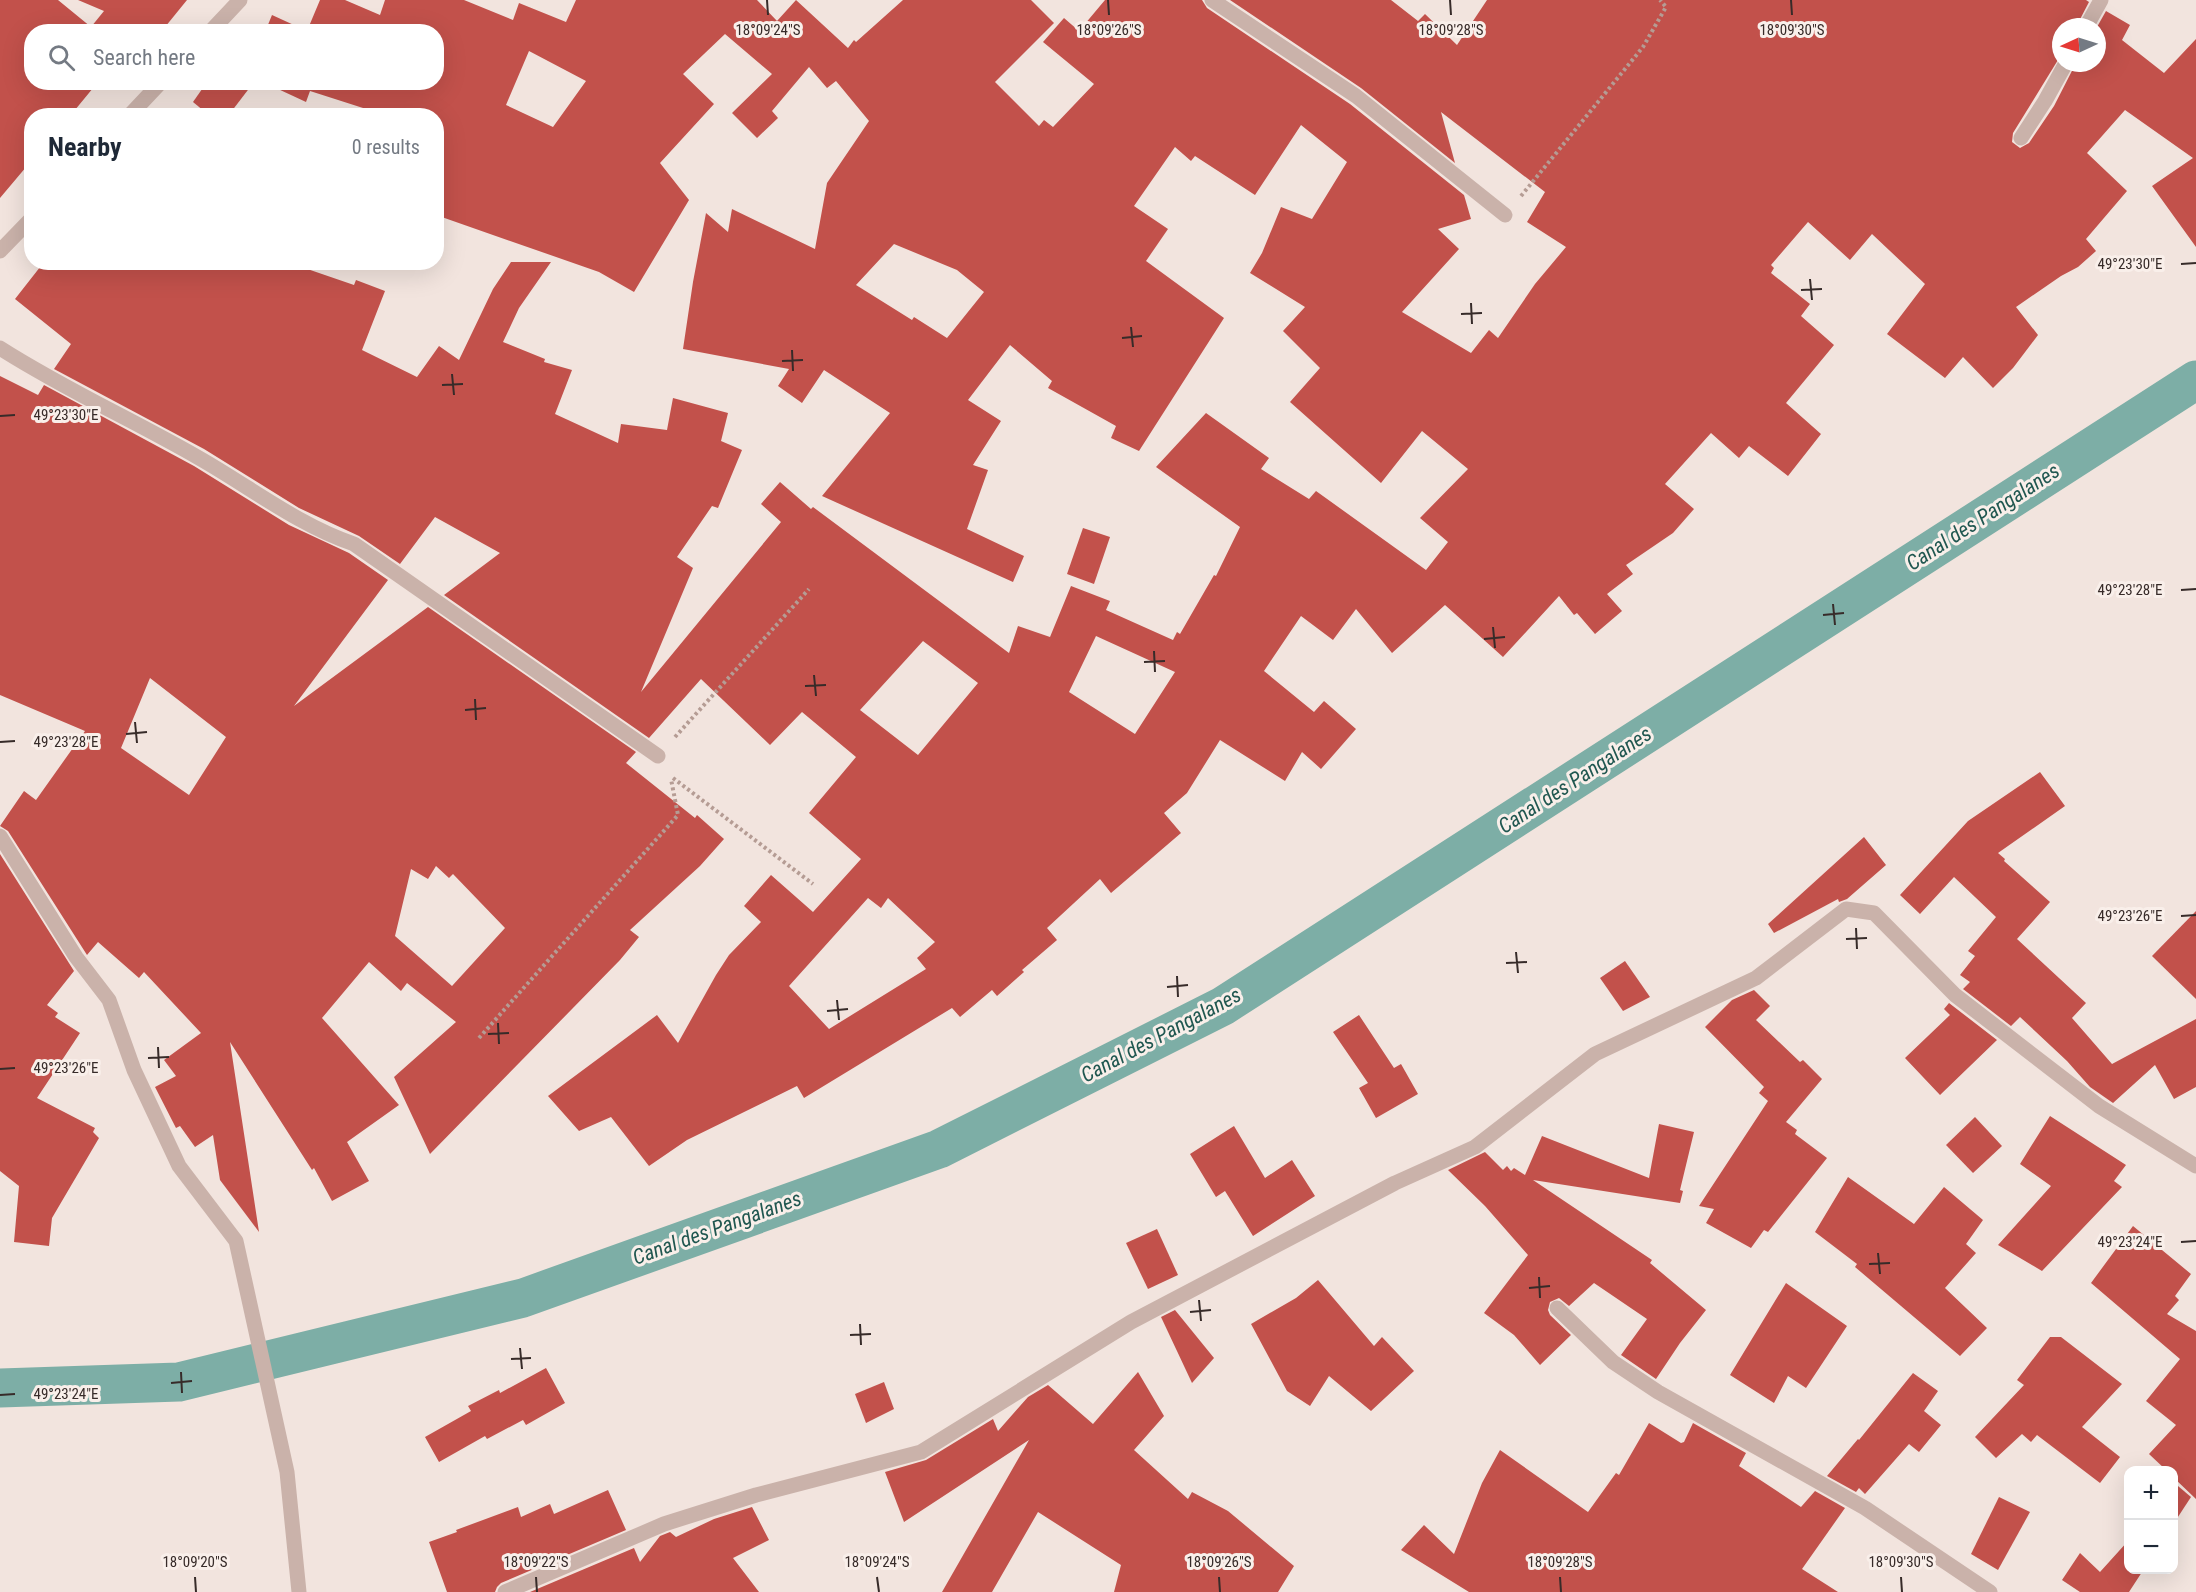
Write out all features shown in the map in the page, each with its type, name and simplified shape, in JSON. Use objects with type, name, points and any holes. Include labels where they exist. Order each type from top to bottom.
[{"type":"street","points":[[218,24],[240,0]]},
{"type":"street","points":[[1212,0],[1356,96],[1505,215]]},
{"type":"street","points":[[2091,18],[2101,0]]},
{"type":"street","points":[[2021,138],[2061,72]]},
{"type":"street","points":[[137,108],[153,90]]},
{"type":"street","points":[[0,251],[24,226]]},
{"type":"street","points":[[0,348],[34,370],[199,458],[327,535],[354,544],[658,756]]},
{"type":"street","points":[[0,836],[76,957],[109,1000],[134,1070],[179,1166],[236,1241],[287,1472],[299,1592]]},
{"type":"street","points":[[506,1592],[664,1524],[756,1495],[921,1452],[1131,1322],[1395,1183],[1475,1147],[1595,1054],[1756,978],[1846,909],[1874,913],[1955,995],[2099,1106],[2196,1166]]},
{"type":"street","points":[[1557,1308],[1613,1362],[1640,1380],[1865,1508],[1990,1592]]},
{"type":"path","points":[[1505,215],[1643,47],[1666,7],[1660,0]]},
{"type":"path","points":[[658,756],[809,589]]},
{"type":"path","points":[[479,1038],[678,815],[670,776],[813,884]]},
{"type":"building","points":[[0,0],[58,0],[87,24],[24,24],[24,90],[91,90],[77,108],[24,108],[24,170],[0,198]]},
{"type":"building","points":[[78,0],[187,0],[168,24],[93,24],[104,11]]},
{"type":"building","points":[[320,0],[345,0],[380,15],[385,0],[464,0],[513,20],[519,3],[566,22],[576,0],[757,0],[777,21],[796,0],[848,48],[854,40],[856,42],[903,0],[1031,0],[1054,23],[995,82],[1039,126],[1044,120],[1053,127],[1094,84],[1043,42],[1064,18],[1079,31],[1105,0],[1202,0],[1207,8],[1350,104],[1464,195],[1471,219],[1438,229],[1459,249],[1402,312],[1471,353],[1489,330],[1498,338],[1535,284],[1566,247],[1527,222],[1545,192],[1441,112],[1455,163],[1361,88],[1230,0],[1391,0],[1418,21],[1425,14],[1457,45],[1487,0],[2086,0],[2089,2],[2081,18],[2052,18],[2052,70],[2013,133],[2012,142],[2020,148],[2029,143],[2054,106],[2071,72],[2106,72],[2106,18],[2102,18],[2106,11],[2130,25],[2122,40],[2164,73],[2196,39],[2196,247],[2152,186],[2193,158],[2125,110],[2087,153],[2127,191],[2086,239],[2096,251],[2078,267],[2016,307],[2038,335],[2013,368],[1993,388],[1963,357],[1945,378],[1887,334],[1925,284],[1872,234],[1850,260],[1808,222],[1771,265],[1774,268],[1771,273],[1810,304],[1801,316],[1834,345],[1786,403],[1821,434],[1788,476],[1749,446],[1739,458],[1711,433],[1665,484],[1694,509],[1673,533],[1626,565],[1633,574],[1607,594],[1622,611],[1595,634],[1577,613],[1574,615],[1559,596],[1503,657],[1445,605],[1392,653],[1356,609],[1333,640],[1301,616],[1264,671],[1314,712],[1324,701],[1356,729],[1321,769],[1302,752],[1285,781],[1220,740],[1187,793],[1164,813],[1181,833],[1111,893],[1100,879],[1047,928],[1057,940],[1022,970],[1024,972],[997,996],[992,990],[960,1017],[952,1008],[804,1098],[797,1086],[687,1140],[649,1166],[611,1117],[579,1131],[548,1096],[657,1015],[678,1043],[729,955],[761,922],[744,906],[771,875],[813,912],[861,859],[809,813],[856,757],[802,712],[770,745],[701,679],[649,738],[444,595],[500,553],[435,517],[400,564],[359,536],[299,508],[204,449],[54,369],[71,344],[15,299],[38,270],[310,270],[354,285],[356,280],[385,291],[362,350],[417,377],[439,346],[459,360],[493,289],[511,262],[551,262],[519,308],[503,342],[545,359],[544,362],[572,370],[555,414],[618,443],[621,424],[667,430],[673,398],[728,413],[721,441],[742,450],[718,508],[712,506],[677,557],[693,568],[641,692],[781,522],[761,504],[780,482],[811,509],[813,507],[1009,653],[1018,626],[1050,637],[1071,586],[1110,601],[1106,610],[1173,640],[1177,632],[1180,634],[1214,575],[1216,576],[1240,527],[1156,467],[1206,413],[1269,458],[1261,469],[1309,499],[1316,491],[1426,570],[1448,542],[1420,518],[1468,469],[1422,431],[1381,483],[1290,402],[1320,368],[1283,331],[1305,307],[1250,273],[1262,253],[1281,207],[1312,219],[1347,162],[1301,125],[1255,195],[1195,156],[1191,161],[1175,147],[1134,206],[1168,229],[1146,261],[1224,318],[1139,451],[1111,438],[1116,426],[1048,388],[1052,381],[1010,345],[968,400],[1001,421],[973,465],[988,470],[967,529],[1024,556],[1013,582],[822,496],[890,413],[824,370],[802,403],[778,386],[789,369],[683,349],[706,213],[728,232],[732,209],[815,249],[827,183],[869,121],[836,81],[827,88],[809,67],[772,111],[778,118],[757,138],[732,113],[772,74],[725,34],[683,74],[714,104],[660,163],[689,200],[634,292],[599,272],[444,218],[444,108],[363,108],[310,91],[306,102],[280,90],[444,90],[444,24],[310,24]],"holes":[[[529,51],[586,81],[553,127],[506,105]],[[894,244],[957,270],[984,292],[947,338],[914,317],[912,320],[856,285]],[[1096,636],[1175,672],[1135,734],[1069,692]],[[923,641],[978,683],[918,755],[860,710]],[[868,898],[881,908],[888,898],[935,942],[917,958],[926,969],[829,1029],[789,986]]]},
{"type":"building","points":[[272,15],[292,24],[268,24]]},
{"type":"building","points":[[201,90],[248,90],[234,108],[200,108],[193,102]]},
{"type":"building","points":[[0,376],[38,395],[44,385],[194,466],[289,525],[349,553],[388,580],[294,706],[428,607],[636,752],[626,763],[695,818],[697,815],[724,839],[700,866],[630,930],[639,937],[620,960],[430,1154],[394,1077],[456,1022],[407,983],[401,991],[369,962],[322,1018],[399,1105],[347,1142],[369,1181],[332,1201],[314,1168],[312,1170],[230,1042],[259,1232],[220,1180],[213,1135],[195,1147],[180,1126],[176,1128],[155,1087],[176,1076],[164,1060],[201,1033],[144,972],[139,978],[98,942],[87,955],[8,831],[0,826],[24,791],[36,800],[85,731],[0,695]],"holes":[[[150,678],[226,737],[189,795],[121,748]],[[436,866],[449,878],[453,874],[505,928],[452,986],[395,936],[411,869],[428,879]]]},
{"type":"building","points":[[1083,528],[1110,537],[1094,584],[1067,574]]},
{"type":"building","points":[[2040,772],[2065,806],[1998,853],[2050,902],[2017,939],[2086,1003],[2072,1018],[2112,1064],[2196,1019],[2196,1087],[2174,1099],[2155,1065],[2113,1103],[2090,1087],[2067,1061],[2020,1017],[2011,1026],[1963,989],[1970,982],[1960,975],[1975,956],[1968,951],[1996,917],[1954,877],[1920,914],[1900,895],[1968,821]]},
{"type":"building","points":[[1864,837],[1886,865],[1847,899],[1839,902],[1838,899],[1774,933],[1768,924]]},
{"type":"building","points":[[0,854],[74,971],[47,1005],[58,1013],[55,1017],[80,1033],[37,1098],[95,1128],[93,1132],[99,1138],[52,1218],[49,1246],[14,1242],[19,1186],[0,1171]]},
{"type":"building","points":[[2196,911],[2196,999],[2152,956]]},
{"type":"building","points":[[1625,961],[1650,997],[1623,1011],[1600,978]]},
{"type":"building","points":[[1754,990],[1770,1006],[1756,1020],[1800,1062],[1803,1060],[1822,1079],[1786,1122],[1797,1130],[1795,1134],[1827,1158],[1768,1232],[1764,1230],[1751,1248],[1706,1223],[1714,1209],[1699,1206],[1768,1101],[1759,1093],[1764,1087],[1705,1027],[1732,1000]]},
{"type":"building","points":[[1949,1003],[1997,1040],[1940,1095],[1905,1058],[1950,1015],[1944,1009]]},
{"type":"building","points":[[1359,1015],[1394,1068],[1401,1064],[1418,1094],[1376,1118],[1359,1088],[1368,1083],[1333,1032]]},
{"type":"building","points":[[2050,1116],[2126,1165],[2114,1181],[2122,1187],[2042,1271],[1998,1245],[2051,1186],[2020,1164]]},
{"type":"building","points":[[1975,1117],[2002,1146],[1973,1173],[1946,1145]]},
{"type":"building","points":[[1659,1124],[1694,1132],[1680,1190],[1683,1191],[1680,1203],[1533,1180],[1652,1260],[1650,1263],[1706,1310],[1656,1379],[1621,1355],[1647,1319],[1594,1283],[1569,1306],[1559,1298],[1550,1302],[1548,1310],[1550,1315],[1571,1335],[1540,1365],[1514,1335],[1484,1313],[1528,1255],[1485,1206],[1448,1170],[1485,1152],[1503,1170],[1507,1166],[1511,1171],[1514,1168],[1525,1175],[1542,1136],[1649,1178]]},
{"type":"building","points":[[1234,1126],[1265,1178],[1292,1160],[1315,1196],[1253,1236],[1225,1191],[1216,1197],[1190,1154]]},
{"type":"building","points":[[1848,1177],[1914,1224],[1944,1187],[1983,1220],[1966,1244],[1976,1253],[1945,1288],[1987,1328],[1960,1356],[1855,1267],[1857,1264],[1815,1232]]},
{"type":"building","points":[[2133,1226],[2191,1274],[2175,1296],[2179,1300],[2167,1314],[2196,1331],[2196,1499],[2178,1482],[2178,1466],[2162,1466],[2149,1454],[2176,1425],[2146,1401],[2180,1359],[2091,1283]]},
{"type":"building","points":[[1157,1229],[1178,1275],[1148,1289],[1126,1243]]},
{"type":"building","points":[[1318,1280],[1374,1346],[1382,1337],[1414,1371],[1371,1411],[1329,1376],[1310,1406],[1287,1391],[1251,1324],[1296,1298]]},
{"type":"building","points":[[1786,1283],[1847,1326],[1806,1388],[1788,1376],[1774,1403],[1730,1375]]},
{"type":"building","points":[[1175,1310],[1214,1358],[1192,1383],[1161,1317]]},
{"type":"building","points":[[2050,1337],[2061,1337],[2122,1384],[2082,1427],[2120,1457],[2100,1483],[2037,1435],[2031,1442],[2022,1434],[1996,1458],[1975,1437],[2024,1385],[2017,1380]]},
{"type":"building","points":[[546,1368],[565,1403],[526,1425],[523,1420],[487,1439],[485,1436],[439,1462],[425,1437],[471,1411],[468,1406],[499,1390],[500,1393]]},
{"type":"building","points":[[1138,1372],[1164,1416],[1134,1450],[1188,1499],[1192,1492],[1228,1511],[1294,1566],[1278,1592],[1114,1592],[1121,1565],[1038,1512],[992,1592],[942,1592],[1029,1440],[904,1522],[885,1472],[926,1460],[993,1419],[998,1431],[1028,1397],[1048,1385],[1093,1424]]},
{"type":"building","points":[[1913,1373],[1938,1391],[1924,1411],[1941,1425],[1919,1452],[1909,1444],[1865,1494],[1859,1488],[1856,1492],[1827,1476],[1859,1440]]},
{"type":"building","points":[[884,1382],[894,1409],[866,1423],[855,1394]]},
{"type":"building","points":[[1649,1423],[1681,1443],[1684,1442],[1693,1423],[1746,1453],[1739,1466],[1801,1507],[1815,1491],[1845,1508],[1802,1569],[1838,1592],[1469,1592],[1401,1550],[1424,1525],[1454,1554],[1482,1483],[1500,1450],[1588,1512],[1616,1473],[1619,1475]]},
{"type":"building","points":[[2178,1486],[2191,1497],[2178,1517]]},
{"type":"building","points":[[608,1490],[626,1530],[501,1583],[495,1592],[447,1592],[429,1542],[518,1507],[521,1517],[550,1504],[554,1514]]},
{"type":"building","points":[[1999,1497],[2030,1512],[1998,1570],[1971,1554]]},
{"type":"building","points":[[752,1507],[769,1540],[733,1558],[759,1592],[530,1592],[634,1548],[640,1562],[660,1536],[670,1532],[676,1537],[714,1519]]},
{"type":"building","points":[[2124,1545],[2124,1574],[2141,1574],[2129,1592],[2080,1592],[2062,1580],[2080,1553],[2100,1572]]},
{"type":"waterway","name":"Canal des Pangalanes","points":[[0,1388],[179,1382],[523,1298],[939,1149],[1223,1006],[2196,380]]}]
